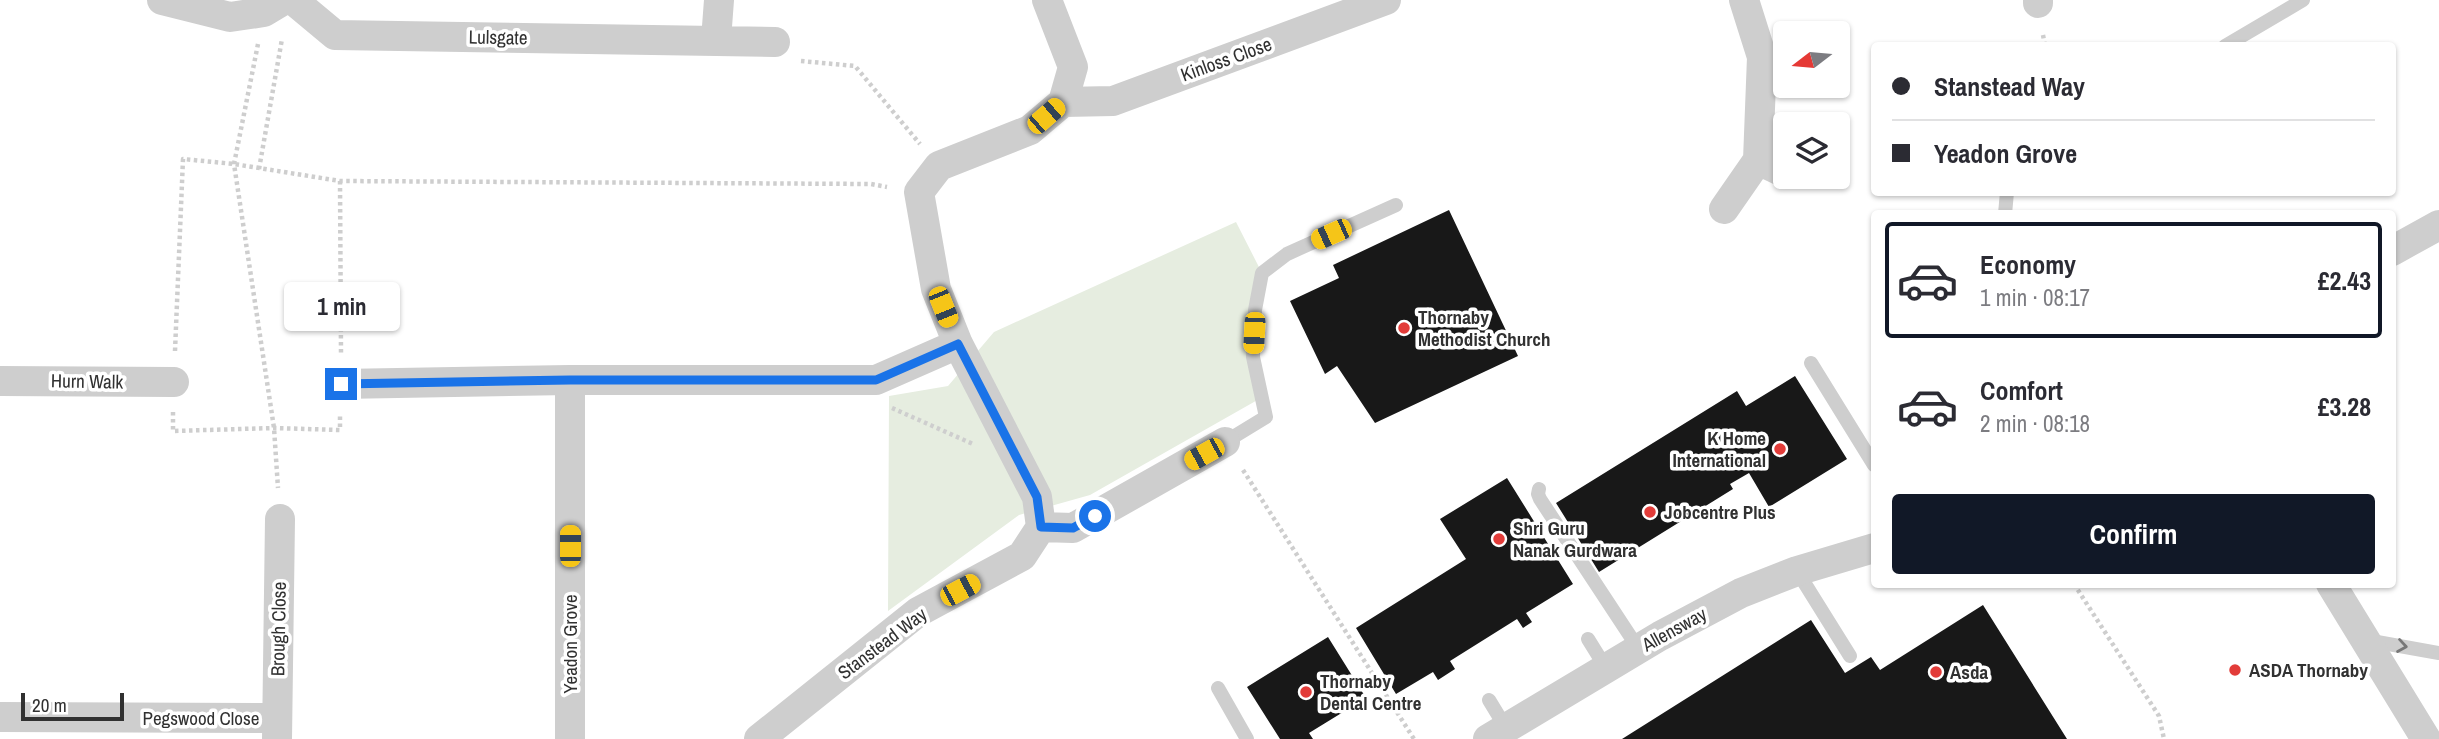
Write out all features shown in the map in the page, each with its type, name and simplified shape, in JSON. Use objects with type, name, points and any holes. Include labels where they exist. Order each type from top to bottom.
[{"type":"street","points":[[162,0],[230,18],[281,10]]},
{"type":"street","points":[[716,40],[719,0]]},
{"type":"street","points":[[1047,0],[1073,67],[1063,102],[1030,130],[939,166],[919,192],[936,289],[958,344],[1037,497],[1041,527],[1073,528],[1225,442]]},
{"type":"street","name":"Kinloss Close","points":[[1063,102],[1113,101],[1386,0]]},
{"type":"street","points":[[1724,209],[1758,160],[1762,57],[1744,0]]},
{"type":"street","name":"Lulsgate","points":[[281,10],[335,35],[775,42]]},
{"type":"street","points":[[1758,160],[1773,167]]},
{"type":"street","points":[[2396,249],[2439,225]]},
{"type":"street","points":[[341,384],[570,380],[876,380],[958,344]]},
{"type":"street","name":"Yeadon Grove","points":[[570,380],[570,739]]},
{"type":"street","name":"Hurn Walk","points":[[0,381],[174,382]]},
{"type":"street","name":"Brough Close","points":[[277,729],[280,519]]},
{"type":"street","name":"Stanstead Way","points":[[759,739],[918,612],[1023,556],[1041,527]]},
{"type":"street","name":"Allensway","points":[[1497,734],[1638,649],[1741,593],[1797,571],[1871,549]]},
{"type":"street","points":[[2333,588],[2426,739]]},
{"type":"street","name":"Pegswood Close","points":[[0,717],[277,729]]},
{"type":"lane","points":[[2232,42],[2303,0]]},
{"type":"lane","points":[[1225,442],[1266,417],[1253,357],[1255,310],[1262,273],[1287,254],[1396,205]]},
{"type":"lane","points":[[1811,363],[1871,460]]},
{"type":"lane","points":[[1539,489],[1540,499],[1638,649]]},
{"type":"lane","points":[[1797,571],[1850,656]]},
{"type":"lane","points":[[1588,639],[1606,668]]},
{"type":"lane","points":[[2365,640],[2439,653]]},
{"type":"lane","points":[[1218,688],[1247,739]]},
{"type":"lane","points":[[1489,701],[1497,734]]},
{"type":"path","points":[[280,519],[274,428],[234,164],[281,10]]},
{"type":"path","points":[[259,169],[281,10]]},
{"type":"path","points":[[775,42],[776,59],[855,65],[939,166]]},
{"type":"path","points":[[341,181],[340,430],[173,430],[183,159],[341,181],[871,184],[919,192]]},
{"type":"path","points":[[876,380],[878,402],[975,444]]},
{"type":"path","points":[[1225,442],[1414,739]]},
{"type":"path","points":[[2077,588],[2159,716],[2164,739]]},
{"type":"shaded area","points":[[1236,222],[1262,273],[1255,310],[1261,398],[1090,495],[1019,515],[888,611],[889,396],[948,386],[994,332]]},
{"type":"building","name":"Thornaby Methodist Church","points":[[1449,210],[1518,356],[1375,423],[1337,366],[1325,374],[1290,301],[1339,278],[1333,265]]},
{"type":"building","points":[[1795,376],[1847,459],[1769,507],[1749,473],[1730,484],[1733,489],[1599,572],[1556,503],[1737,391],[1746,406]]},
{"type":"building","points":[[1507,478],[1573,584],[1526,613],[1532,622],[1523,628],[1517,619],[1450,661],[1455,669],[1438,680],[1433,672],[1396,694],[1356,628],[1466,559],[1440,519]]},
{"type":"building","name":"Asda","points":[[1983,605],[2067,739],[1622,739],[1811,620],[1845,673],[1871,657],[1880,670]]},
{"type":"building","name":"Thornaby Dental Centre","points":[[1328,637],[1366,698],[1309,733],[1313,739],[1280,739],[1247,687]]},
{"type":"place","name":"Thornaby Methodist Church","points":[[1404,328]]},
{"type":"place","name":"K Home International","points":[[1780,449]]},
{"type":"place","name":"Jobcentre Plus","points":[[1650,512]]},
{"type":"place","name":"Shri Guru Nanak Gurdwara","points":[[1499,539]]},
{"type":"place","name":"ASDA Thornaby","points":[[2235,670]]},
{"type":"place","name":"Asda","points":[[1936,672]]},
{"type":"place","name":"Thornaby Dental Centre","points":[[1306,692]]},
{"type":"route","points":[[341,384],[570,380],[876,380],[958,344],[1023,466],[1037,497],[1041,527],[1073,528],[1095,516]]}]
